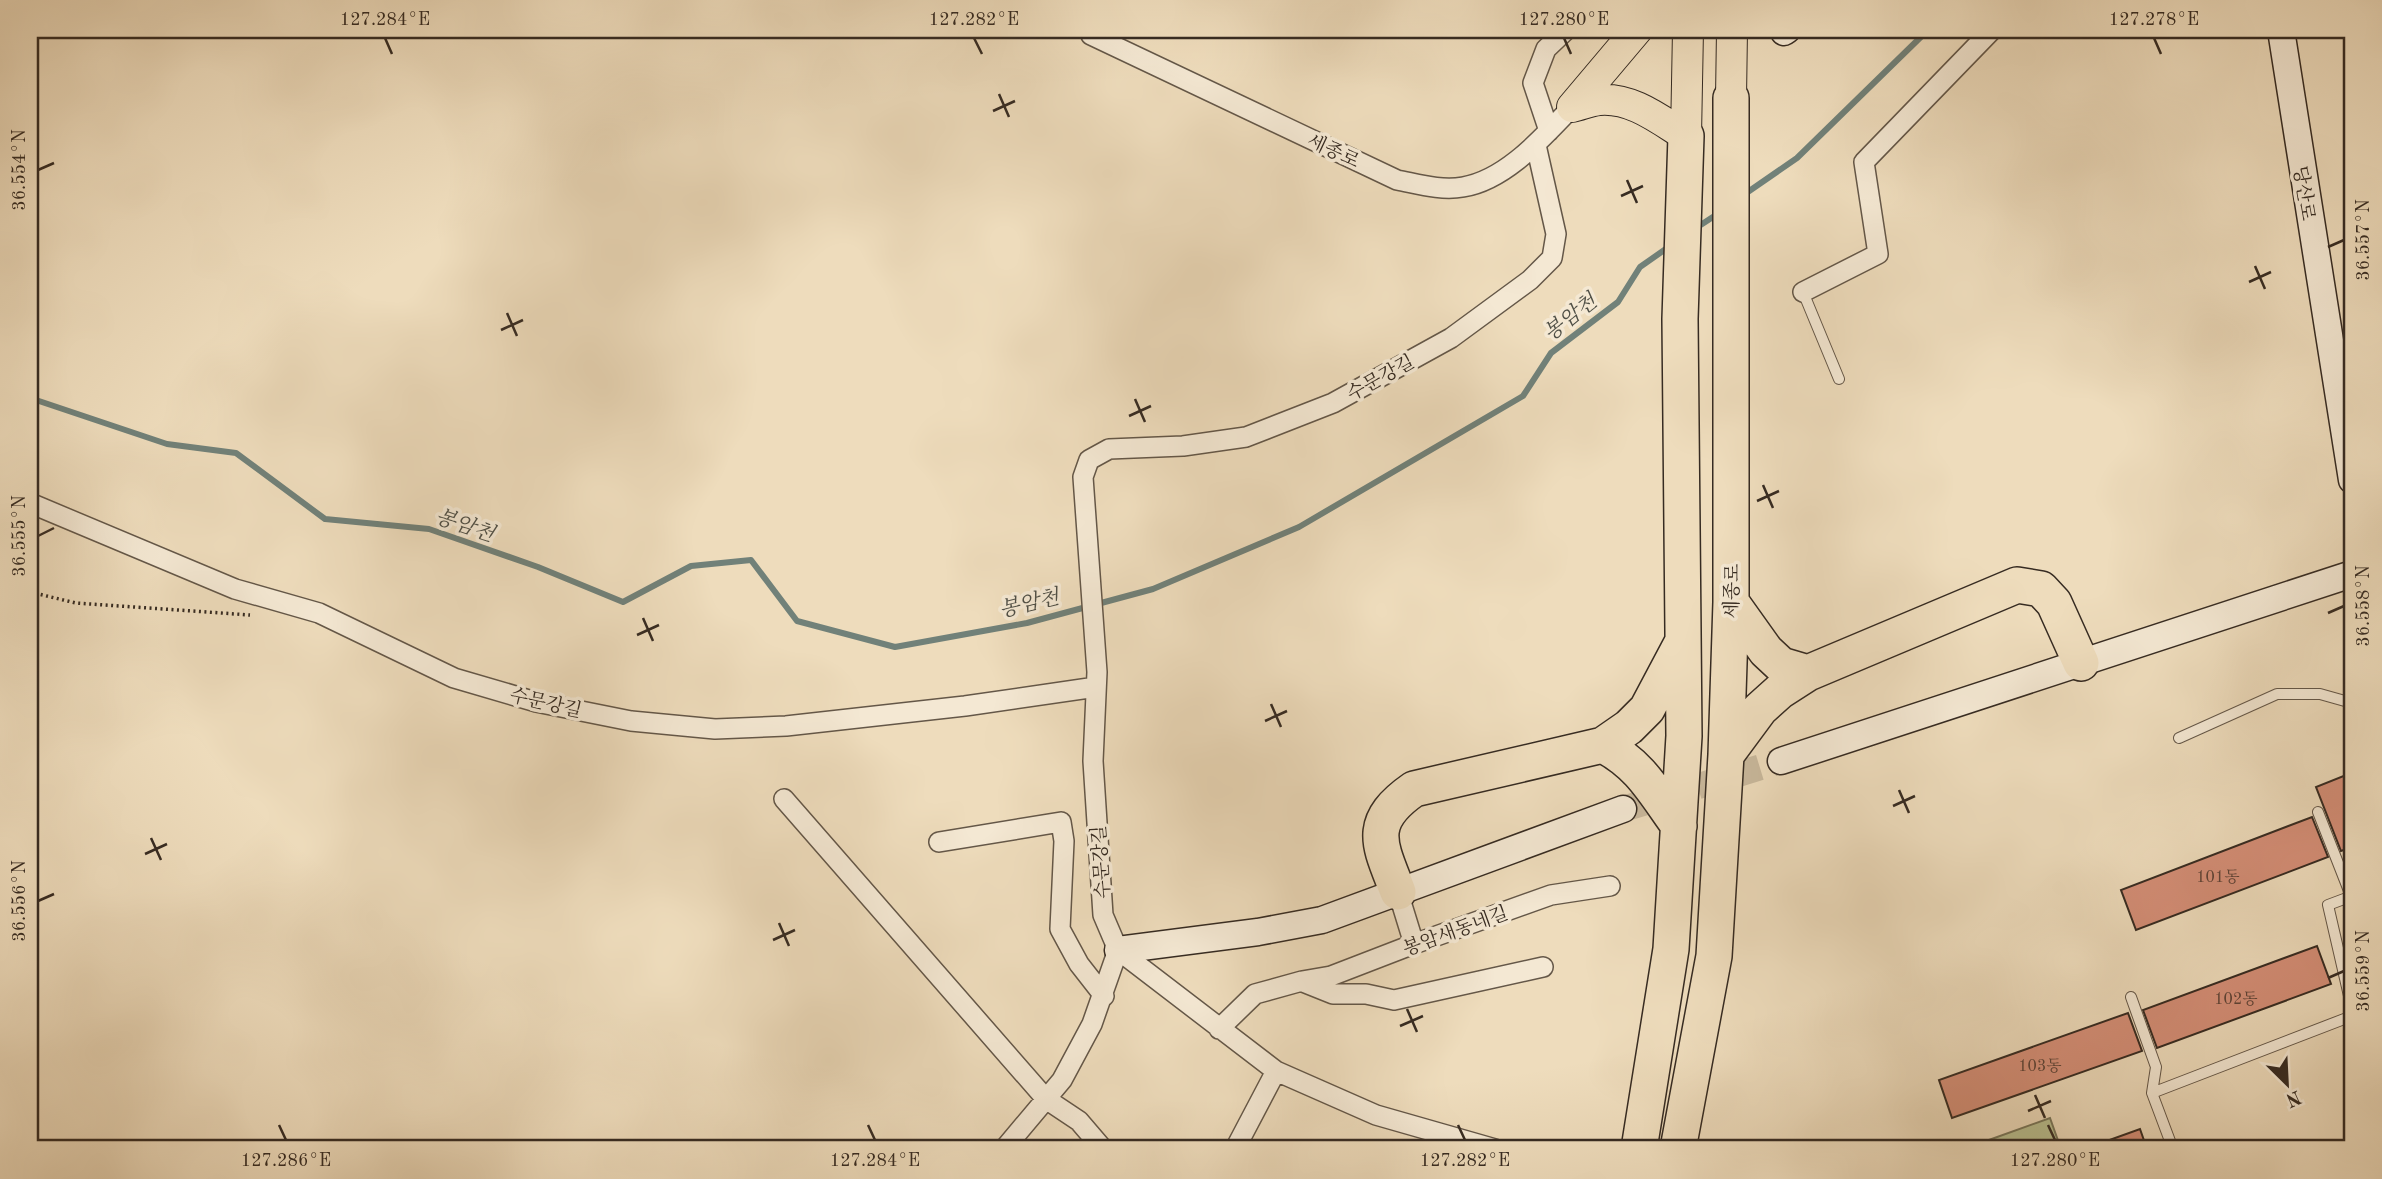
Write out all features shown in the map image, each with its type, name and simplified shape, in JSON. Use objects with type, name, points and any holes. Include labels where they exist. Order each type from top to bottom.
[{"type":"highway","name":"세종로","points":[[1678,1149],[1714,956],[1726,755],[1731,602],[1731,98]]},
{"type":"highway","points":[[1639,1149],[1671,949],[1684,736],[1680,319],[1686,136]]},
{"type":"highway","points":[[1726,755],[1759,709],[1808,673],[2017,585],[2040,589],[2054,603],[2081,663]]},
{"type":"highway","points":[[1731,602],[1766,650],[1782,665],[1808,673]]},
{"type":"highway","points":[[1398,892],[1381,848],[1382,825],[1393,804],[1414,789],[1603,745],[1629,727],[1647,709],[1683,640]]},
{"type":"highway","points":[[1603,745],[1624,756],[1638,770],[1679,825]]},
{"type":"main road","points":[[1572,107],[1637,30]]},
{"type":"main road","points":[[1572,107],[1600,100],[1623,102],[1686,136],[1688,30]]},
{"type":"main road","name":"세종로","points":[[1731,98],[1732,30]]},
{"type":"street","name":"세종로","points":[[1090,30],[1091,35],[1397,180],[1433,187],[1463,187],[1499,173],[1542,138],[1572,107]]},
{"type":"street","name":"수문강길","points":[[1118,950],[1103,915],[1093,761],[1097,680],[1083,477],[1089,460],[1109,449],[1183,446],[1246,437],[1333,403],[1451,338],[1520,287],[1552,258],[1556,234],[1533,83],[1546,49],[1566,30]]},
{"type":"street","points":[[1803,292],[1878,254],[1864,162],[1992,30]]},
{"type":"street","name":"당산로","points":[[2281,30],[2352,480]]},
{"type":"street","name":"수문강길","points":[[30,503],[235,589],[319,613],[454,678],[536,702],[631,720],[715,729],[786,726],[965,706],[1097,680]]},
{"type":"street","points":[[1782,761],[2352,574]]},
{"type":"street","points":[[783,799],[1046,1099],[1079,1121],[1103,1149]]},
{"type":"street","points":[[1118,950],[1258,932],[1322,920],[1623,808]]},
{"type":"street","points":[[939,842],[1061,822],[1064,841],[1060,929],[1079,964],[1104,996]]},
{"type":"street","name":"봉암새동네길","points":[[1219,1029],[1255,994],[1331,976],[1551,895],[1610,886]]},
{"type":"street","points":[[1398,892],[1413,944]]},
{"type":"street","points":[[1004,1149],[1062,1080],[1092,1024],[1118,950]]},
{"type":"street","points":[[1118,950],[1276,1071],[1376,1115],[1495,1149]]},
{"type":"street","points":[[1302,981],[1333,994],[1366,994],[1394,1000],[1543,967]]},
{"type":"street","points":[[1235,1149],[1276,1071]]},
{"type":"lane","points":[[1803,292],[1839,379]]},
{"type":"lane","points":[[2179,738],[2277,694],[2320,694],[2352,703]]},
{"type":"lane","points":[[2318,812],[2352,896],[2328,905],[2352,1009]]},
{"type":"lane","points":[[2131,997],[2156,1067],[2152,1093],[2173,1149]]},
{"type":"lane","points":[[2152,1093],[2352,1016]]},
{"type":"path","points":[[30,592],[76,603],[257,615]]},
{"type":"green space","points":[[2050,1118],[2061,1149],[1976,1149],[1975,1145]]},
{"type":"building","points":[[2346,775],[2352,790],[2352,847],[2341,851],[2316,787]]},
{"type":"building","points":[[2312,817],[2328,857],[2136,930],[2121,890]]},
{"type":"building","points":[[2317,946],[2331,984],[2157,1048],[2143,1010]]},
{"type":"building","points":[[2128,1013],[2142,1051],[1952,1118],[1939,1080]]},
{"type":"building","points":[[2140,1129],[2147,1149],[2090,1149],[2090,1147]]},
{"type":"waterway","name":"봉암천","points":[[1742,196],[1797,158],[1928,30]]},
{"type":"waterway","name":"봉암천","points":[[1696,228],[1719,213]]},
{"type":"waterway","name":"봉암천","points":[[30,398],[167,444],[236,453],[325,519],[429,529],[538,567],[623,602],[691,566],[751,560],[797,621],[895,647],[1027,623],[1153,589],[1299,527],[1523,396],[1551,353],[1618,302],[1640,267],[1670,246]]},
{"type":"tunnel","points":[[1623,809],[1781,761]]}]
